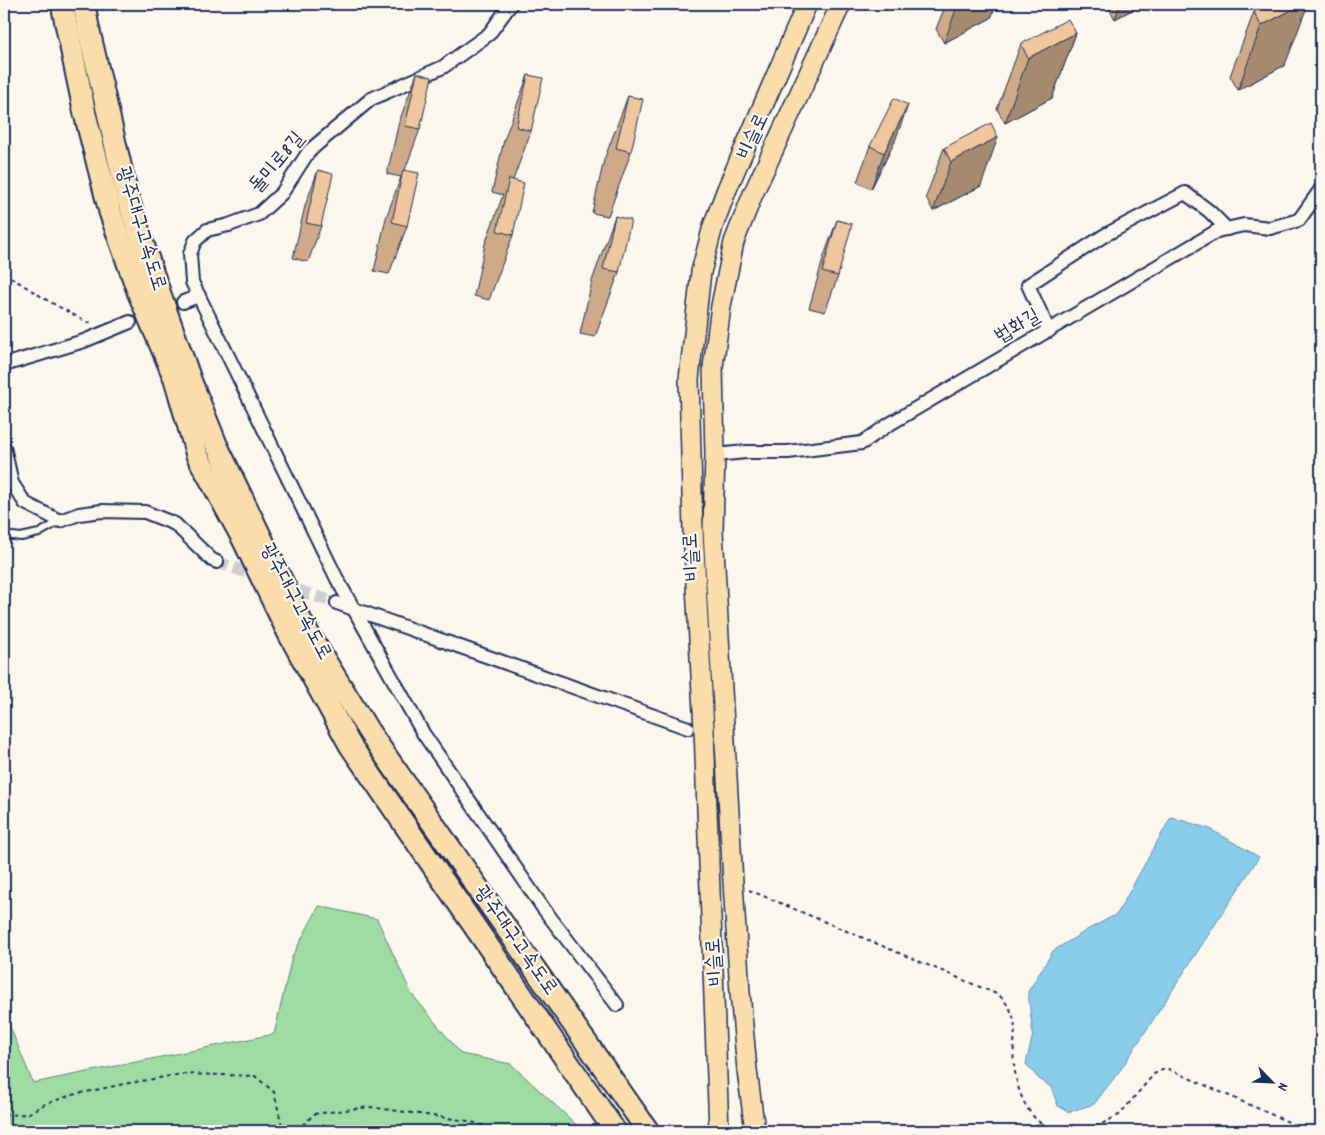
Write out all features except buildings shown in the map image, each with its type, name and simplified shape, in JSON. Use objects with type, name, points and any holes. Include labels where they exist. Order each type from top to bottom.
[{"type":"highway","name":"광주대구고속도로","points":[[62,4],[85,114],[110,212],[139,294],[175,379],[197,454],[243,539],[289,634],[350,745],[615,1131]]},
{"type":"highway","name":"광주대구고속도로","points":[[84,4],[128,199],[158,290],[191,382],[216,444],[303,625],[369,732],[648,1131]]},
{"type":"main road","name":"비슬로","points":[[719,1131],[704,729],[693,531],[689,379],[701,272],[713,226],[807,4]]},
{"type":"main road","name":"비슬로","points":[[755,1131],[740,992],[713,531],[715,455],[713,367],[721,306],[734,242],[752,194],[841,4]]},
{"type":"street","name":"돌미로8길","points":[[512,4],[489,34],[442,67],[371,99],[329,133],[309,151],[282,193],[259,214],[230,225],[207,230],[195,241],[190,254],[192,282],[337,579],[424,734],[543,908],[617,1004]]},
{"type":"street","name":"법화길","points":[[715,455],[746,452],[788,452],[862,443],[888,425],[1217,231],[1244,225],[1270,228],[1299,220],[1321,189]]},
{"type":"street","points":[[1049,330],[1028,285],[1105,235],[1184,193],[1210,211],[1226,229]]},
{"type":"street","points":[[183,302],[199,296]]},
{"type":"street","points":[[4,365],[84,341],[130,322]]},
{"type":"street","points":[[4,447],[12,483],[25,503],[60,521],[78,514],[102,511],[145,512],[175,524],[212,560],[217,562]]},
{"type":"street","points":[[337,603],[688,728]]},
{"type":"lane","points":[[4,534],[21,537],[38,533],[60,521]]},
{"type":"path","points":[[4,273],[50,302],[87,322],[99,324],[107,331]]},
{"type":"path","points":[[733,883],[999,996],[1008,1005],[1015,1024],[1014,1064],[1022,1100],[1035,1119],[1054,1131]]},
{"type":"path","points":[[1088,1131],[1119,1115],[1154,1074],[1166,1068],[1310,1131]]},
{"type":"path","points":[[4,1115],[27,1114],[45,1104],[72,1095],[182,1074],[255,1076],[274,1092],[283,1130],[287,1131]]},
{"type":"path","points":[[297,1131],[314,1114],[370,1107],[468,1121],[502,1131]]},
{"type":"green space","points":[[319,906],[377,919],[411,993],[461,1054],[511,1064],[583,1131],[4,1131],[4,1012],[33,1083],[274,1034],[292,957]]},
{"type":"water","points":[[1171,817],[1210,829],[1259,857],[1121,1069],[1094,1104],[1069,1112],[1058,1106],[1051,1087],[1038,1078],[1026,1064],[1033,1034],[1028,992],[1053,951],[1117,914]]},
{"type":"tunnel","points":[[217,562],[263,578]]},
{"type":"tunnel","points":[[282,585],[337,603]]}]
